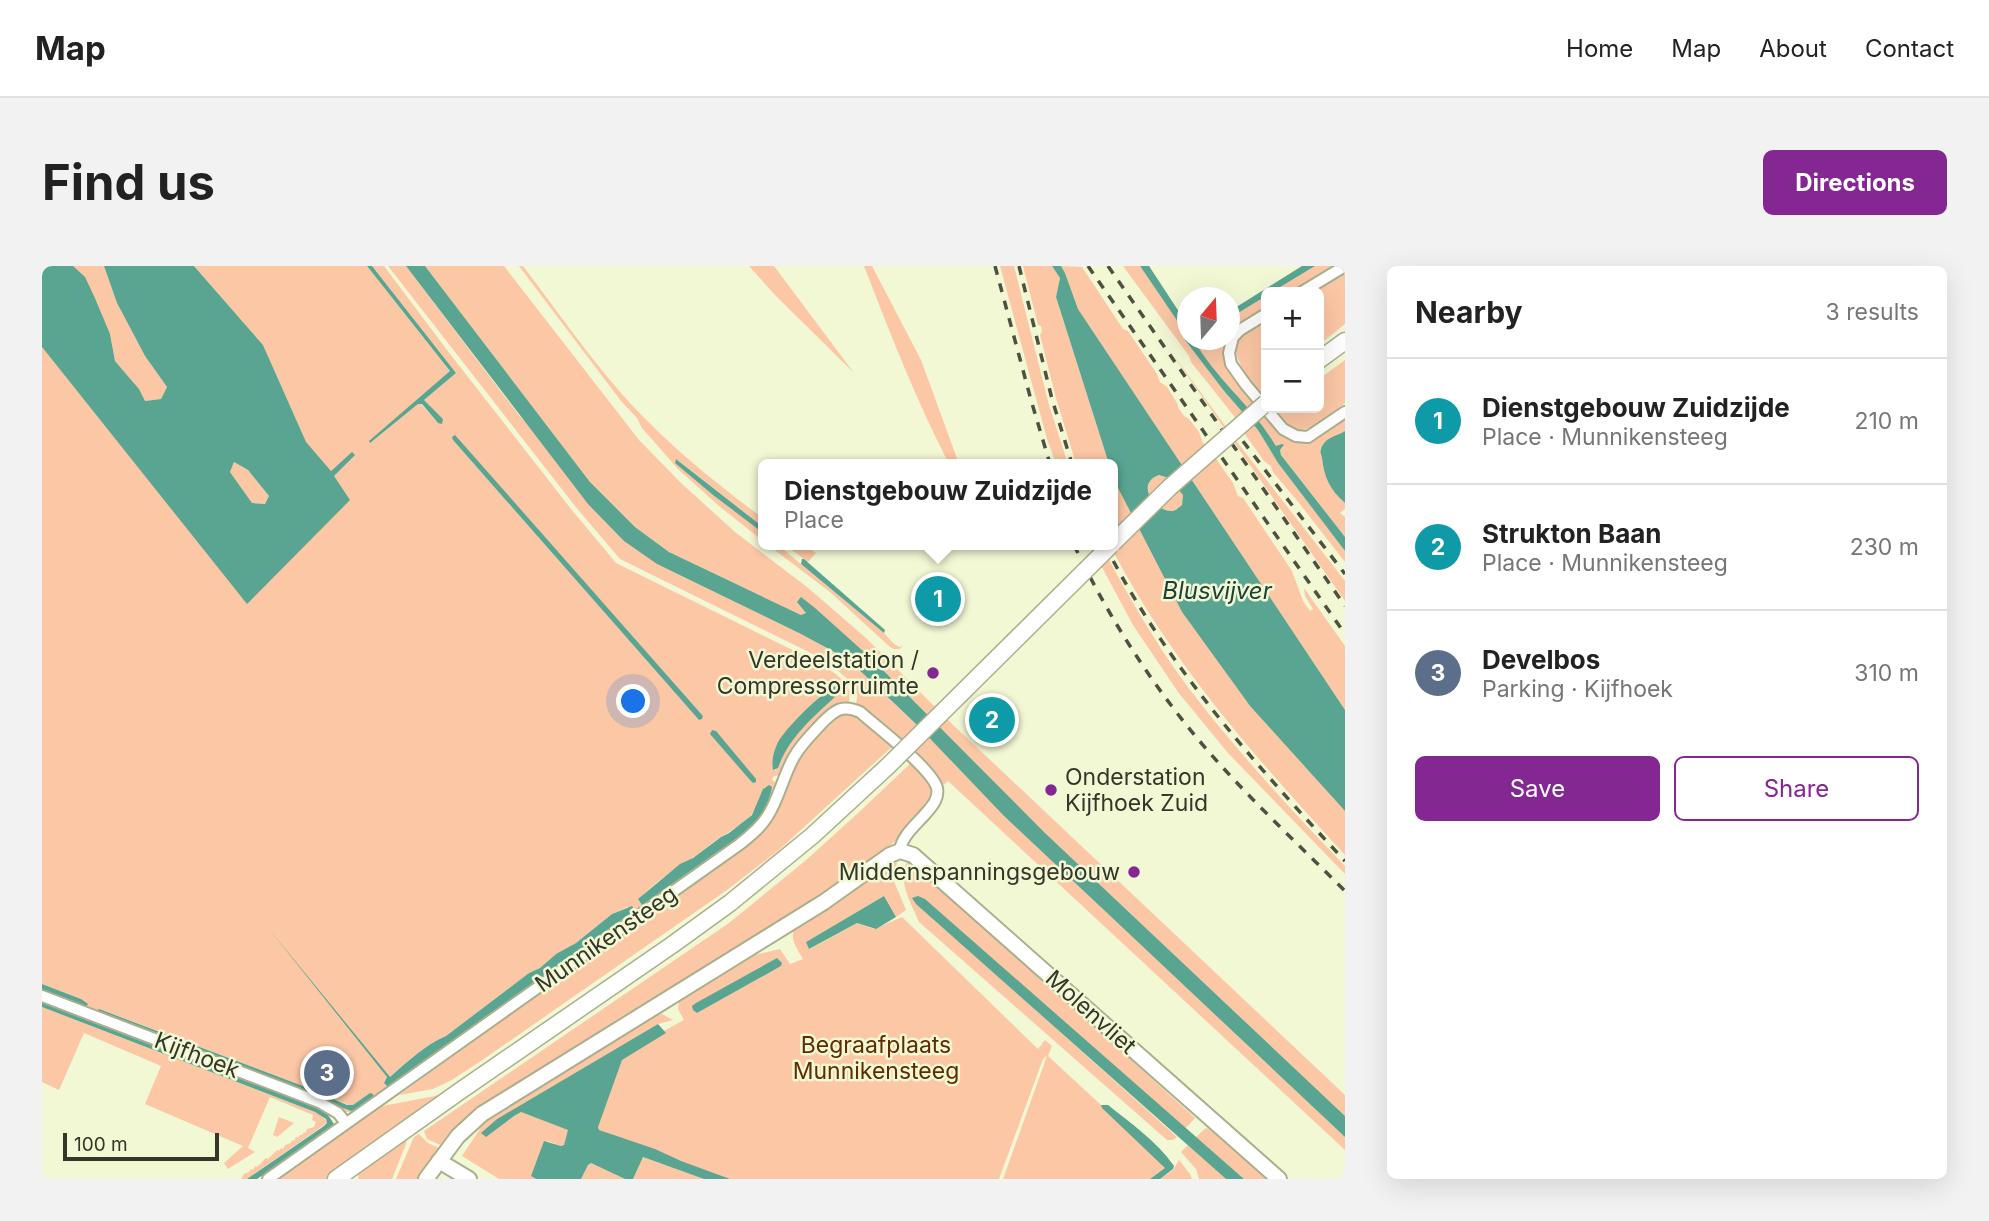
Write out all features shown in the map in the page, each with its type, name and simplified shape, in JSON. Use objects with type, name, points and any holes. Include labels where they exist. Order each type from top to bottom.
[{"type":"main road","points":[[1324,356],[1345,341]]},
{"type":"main road","name":"Munnikensteeg","points":[[1118,538],[1179,479],[1261,407]]},
{"type":"main road","name":"Munnikensteeg","points":[[336,1179],[730,903],[812,836],[889,765],[1106,550]]},
{"type":"street","points":[[1310,287],[1345,266]]},
{"type":"street","points":[[1261,317],[1233,337],[1229,353],[1231,364],[1283,429],[1296,436],[1308,437],[1345,412]]},
{"type":"street","name":"Munnikensteeg","points":[[268,1179],[740,844],[758,829],[768,816],[799,749],[839,709],[851,708],[860,712],[927,772],[938,793],[937,799],[904,838],[900,851],[890,855],[790,923],[488,1110],[467,1126],[426,1179]]},
{"type":"street","name":"Molenvliet","points":[[900,851],[913,855],[1279,1179]]},
{"type":"street","name":"Kijfhoek","points":[[42,996],[319,1102],[338,1113],[346,1123]]},
{"type":"street","points":[[439,1161],[469,1179]]},
{"type":"green space","points":[[73,266],[104,266],[117,303],[145,356],[167,387],[161,399],[144,401],[139,389],[115,361],[110,334]]},
{"type":"green space","points":[[194,266],[367,266],[450,371],[370,443],[418,404],[438,423],[443,419],[424,400],[456,373],[372,266],[384,266],[571,509],[616,563],[817,662],[841,678],[849,693],[849,704],[842,705],[782,775],[774,776],[772,779],[778,786],[756,827],[358,1112],[344,1112],[42,993],[42,990],[86,1007],[81,999],[42,984],[42,347],[247,603],[333,476],[352,453],[331,471],[306,443],[263,345]],"holes":[[[455,436],[703,716],[702,719],[699,720],[453,440]],[[832,686],[842,687],[839,693],[794,735],[776,770],[773,769],[779,740]],[[765,786],[771,794],[760,819],[640,898],[665,876],[747,819],[755,809]],[[627,907],[635,909],[390,1086],[384,1083],[387,1077],[270,930],[388,1077],[529,973],[576,943],[612,914]],[[100,1009],[348,1105],[353,1105],[370,1093],[351,1111]]]},
{"type":"green space","points":[[388,266],[406,266],[518,414],[657,564],[799,633],[853,664],[916,724],[1004,816],[1345,1137],[1345,1150],[948,781],[941,787],[856,705],[855,689],[842,674],[821,658],[620,559],[575,506]]},
{"type":"green space","points":[[425,266],[504,266],[639,440],[681,483],[735,532],[807,587],[866,638],[951,723],[1345,1095],[1345,1116],[1044,832],[873,660],[799,606],[806,612],[804,615],[669,552],[635,527],[590,482]]},
{"type":"green space","points":[[519,266],[523,266],[601,370],[629,402],[693,463],[758,514],[758,523],[678,460],[674,461],[758,529],[758,537],[678,469],[621,401]]},
{"type":"green space","points":[[749,266],[774,266],[854,373],[776,296]]},
{"type":"green space","points":[[864,266],[872,266],[921,360],[957,459],[946,459],[904,366]]},
{"type":"green space","points":[[1000,266],[1014,266],[1049,405],[1066,459],[1054,459]]},
{"type":"green space","points":[[1023,266],[1052,266],[1060,278],[1056,297],[1107,459],[1074,459],[1040,335],[1041,326],[1038,325]]},
{"type":"green space","points":[[1061,266],[1082,267],[1123,329],[1128,331],[1160,382],[1167,387],[1179,409],[1199,432],[1203,443],[1233,483],[1238,496],[1243,498],[1292,571],[1303,601],[1310,611],[1313,609],[1305,596],[1304,588],[1345,646],[1345,710],[1078,309]]},
{"type":"green space","points":[[1123,266],[1140,266],[1176,319],[1177,340]]},
{"type":"green space","points":[[1315,266],[1339,266],[1305,287],[1280,287]]},
{"type":"green space","points":[[1345,269],[1345,324],[1324,341],[1324,287],[1315,287]]},
{"type":"green space","points":[[1261,299],[1261,314],[1244,325],[1240,331],[1240,312]]},
{"type":"green space","points":[[1261,321],[1260,392],[1237,356],[1240,338]]},
{"type":"green space","points":[[1166,345],[1345,581],[1345,601]]},
{"type":"green space","points":[[1185,350],[1193,350],[1258,430],[1278,463],[1345,551],[1345,562],[1271,466],[1264,461]]},
{"type":"green space","points":[[1200,350],[1228,350],[1261,407],[1261,413],[1265,413],[1291,439],[1345,416],[1345,431],[1326,441],[1320,450],[1329,483],[1345,503],[1345,509],[1340,513],[1345,517],[1345,537],[1281,455],[1280,450],[1284,446],[1276,446]]},
{"type":"green space","points":[[1345,360],[1345,403],[1310,428],[1301,430],[1284,423],[1276,413],[1324,413],[1324,375]]},
{"type":"green space","points":[[234,462],[248,470],[269,496],[265,504],[252,503],[230,472]]},
{"type":"green space","points":[[1159,475],[1170,479],[1183,495],[1182,505],[1175,510],[1160,507],[1150,497],[1148,485]]},
{"type":"green space","points":[[1118,487],[1182,612],[1250,706],[1345,811],[1345,855],[1217,708],[1134,588],[1113,550],[1118,550]]},
{"type":"green space","points":[[775,550],[784,550],[893,643],[902,646],[900,649],[890,647],[830,592]]},
{"type":"green space","points":[[792,550],[812,550],[816,553],[808,562]]},
{"type":"green space","points":[[1093,550],[1104,550],[1141,617],[1187,686],[1263,778],[1345,866],[1345,874],[1228,753],[1178,692],[1133,625]]},
{"type":"green space","points":[[851,713],[872,726],[894,745],[780,849],[727,890],[478,1063],[433,1089],[399,1095],[741,847],[803,751],[842,714]]},
{"type":"green space","points":[[912,762],[928,779],[930,797],[903,834],[868,865],[443,1146],[427,1139],[424,1131],[729,923],[805,861]]},
{"type":"green space","points":[[908,860],[1195,1118],[1185,1129],[1076,1033],[912,899],[1177,1137],[1167,1140],[919,922],[904,883]]},
{"type":"green space","name":"Begraafplaats Munnikensteeg","points":[[893,862],[897,863],[893,879],[906,910],[896,917],[884,896],[806,942],[810,949],[857,923],[874,929],[902,917],[1038,1049],[1045,1040],[1052,1046],[1048,1056],[1165,1168],[1150,1179],[1003,1179],[1047,1056],[1043,1059],[999,1179],[726,1179],[593,1132],[616,1057],[684,1020],[678,1009],[679,1001],[755,955],[780,949],[790,964],[803,959],[793,940],[795,927]],"holes":[[[777,958],[782,963],[697,1013],[692,1006]]]},
{"type":"green space","points":[[42,1007],[315,1112],[323,1116],[327,1123],[247,1179],[241,1179],[277,1150],[283,1149],[296,1137],[306,1133],[307,1129],[314,1127],[316,1122],[312,1120],[313,1115],[270,1097],[248,1148],[255,1152],[228,1169],[224,1163],[243,1146],[145,1104],[161,1066],[84,1033],[59,1090],[42,1082]]},
{"type":"green space","points":[[662,1014],[673,1020],[658,1024],[497,1119],[482,1133],[521,1112],[569,1130],[564,1145],[547,1141],[531,1176],[536,1179],[499,1179],[462,1156],[486,1120],[656,1015]]},
{"type":"green space","points":[[455,1087],[326,1179],[273,1179],[316,1147],[322,1147],[335,1139],[346,1127],[372,1108],[435,1096]]},
{"type":"green space","points":[[279,1117],[294,1123],[277,1137],[273,1135]]},
{"type":"green space","points":[[1206,1128],[1266,1179],[1244,1179],[1196,1137]]},
{"type":"green space","points":[[419,1134],[428,1143],[441,1149],[420,1179],[396,1179],[414,1137]]},
{"type":"green space","points":[[407,1135],[392,1179],[358,1179],[359,1171]]},
{"type":"green space","points":[[1188,1145],[1226,1179],[1199,1179],[1196,1169],[1181,1152]]},
{"type":"green space","points":[[643,1157],[704,1179],[633,1179]]},
{"type":"green space","points":[[1179,1160],[1192,1179],[1160,1179],[1173,1170]]},
{"type":"green space","points":[[591,1163],[625,1179],[581,1179]]},
{"type":"water","points":[[42,266],[73,266],[85,277],[94,296],[110,334],[115,361],[139,389],[145,401],[161,399],[167,387],[145,356],[117,303],[104,266],[194,266],[263,345],[306,442],[331,471],[352,452],[355,455],[334,476],[350,500],[247,604],[42,347]],"holes":[[[234,462],[248,470],[269,496],[265,504],[252,503],[230,472]]]},
{"type":"water","points":[[367,266],[372,266],[456,373],[424,400],[443,419],[442,424],[438,423],[422,404],[418,404],[370,443],[369,441],[450,371]]},
{"type":"water","points":[[406,266],[425,266],[590,482],[635,527],[669,552],[801,615],[806,613],[797,602],[801,597],[815,608],[873,660],[1044,832],[1345,1116],[1345,1137],[1004,816],[916,724],[853,664],[799,633],[657,564],[624,541],[588,504]]},
{"type":"water","name":"Blusvijver","points":[[1052,266],[1061,266],[1078,309],[1345,710],[1345,811],[1250,706],[1182,612],[1118,488],[1118,459],[1107,459],[1056,297],[1060,278]],"holes":[[[1159,475],[1169,478],[1183,495],[1182,505],[1176,510],[1166,510],[1150,497],[1148,485]]]},
{"type":"water","points":[[1140,266],[1149,266],[1177,309],[1177,321]]},
{"type":"water","points":[[1302,266],[1315,266],[1280,287],[1268,287]]},
{"type":"water","points":[[1261,292],[1261,299],[1240,312],[1240,305]]},
{"type":"water","points":[[1193,350],[1200,350],[1276,446],[1284,445],[1280,450],[1281,455],[1345,537],[1345,551],[1278,463],[1258,430]]},
{"type":"water","points":[[1345,431],[1345,503],[1329,483],[1320,451],[1327,441]]},
{"type":"water","points":[[455,435],[703,716],[702,719],[699,720],[453,440]]},
{"type":"water","points":[[676,459],[758,523],[758,529],[713,495],[675,463]]},
{"type":"water","points":[[802,559],[885,630],[884,633],[801,564]]},
{"type":"water","points":[[840,684],[843,687],[839,693],[804,727],[789,746],[778,768],[773,770],[774,752],[782,736],[816,700]]},
{"type":"water","points":[[712,730],[716,731],[756,782],[750,780],[710,734]]},
{"type":"water","points":[[769,785],[772,787],[768,803],[753,827],[642,905],[638,899],[680,864],[693,858],[752,815],[763,789]]},
{"type":"water","points":[[884,896],[896,917],[876,929],[857,923],[809,949],[806,942]]},
{"type":"water","points":[[918,896],[925,899],[1244,1179],[1226,1179],[916,904],[912,898]]},
{"type":"water","points":[[632,906],[634,913],[388,1087],[384,1083],[387,1077],[269,929],[390,1077],[409,1060],[446,1036],[556,954],[576,943],[612,914]]},
{"type":"water","points":[[777,958],[782,963],[781,966],[697,1013],[693,1010],[692,1006],[696,1003]]},
{"type":"water","points":[[42,984],[88,1004],[86,1007],[42,990]]},
{"type":"water","points":[[42,1002],[315,1106],[328,1115],[334,1124],[257,1179],[247,1179],[324,1126],[326,1119],[315,1112],[42,1007]]},
{"type":"water","points":[[99,1009],[347,1105],[353,1105],[370,1093],[374,1097],[362,1107],[351,1111],[99,1013]]},
{"type":"water","points":[[658,1024],[666,1033],[622,1060],[599,1130],[730,1179],[704,1179],[643,1157],[633,1179],[625,1179],[591,1163],[581,1179],[536,1179],[531,1176],[544,1141],[564,1145],[568,1130],[521,1112],[486,1137],[481,1133],[497,1119]]},
{"type":"water","points":[[1101,1105],[1108,1105],[1151,1140],[1174,1166],[1173,1169],[1160,1179],[1150,1179],[1165,1168]]},
{"type":"railway","points":[[995,266],[1049,459]]},
{"type":"railway","points":[[1019,266],[1052,399],[1070,459]]},
{"type":"railway","points":[[1088,266],[1345,634]]},
{"type":"railway","points":[[1108,266],[1345,606]]},
{"type":"railway","points":[[1232,427],[1345,574]]},
{"type":"railway","points":[[1077,550],[1100,596],[1130,645],[1179,716],[1232,778],[1345,891]]},
{"type":"railway","points":[[1108,550],[1155,631],[1184,672],[1245,750],[1345,861]]},
{"type":"place","name":"Dienstgebouw Zuidzijde","points":[[938,599]]},
{"type":"place","name":"Verdeelstation / Compressorruimte","points":[[933,673]]},
{"type":"place","name":"Strukton Baan","points":[[992,720]]},
{"type":"place","name":"Onderstation Kijfhoek Zuid","points":[[1051,790]]},
{"type":"place","name":"Middenspanningsgebouw","points":[[1134,872]]},
{"type":"place","name":"Develbos","points":[[327,1073]]}]
